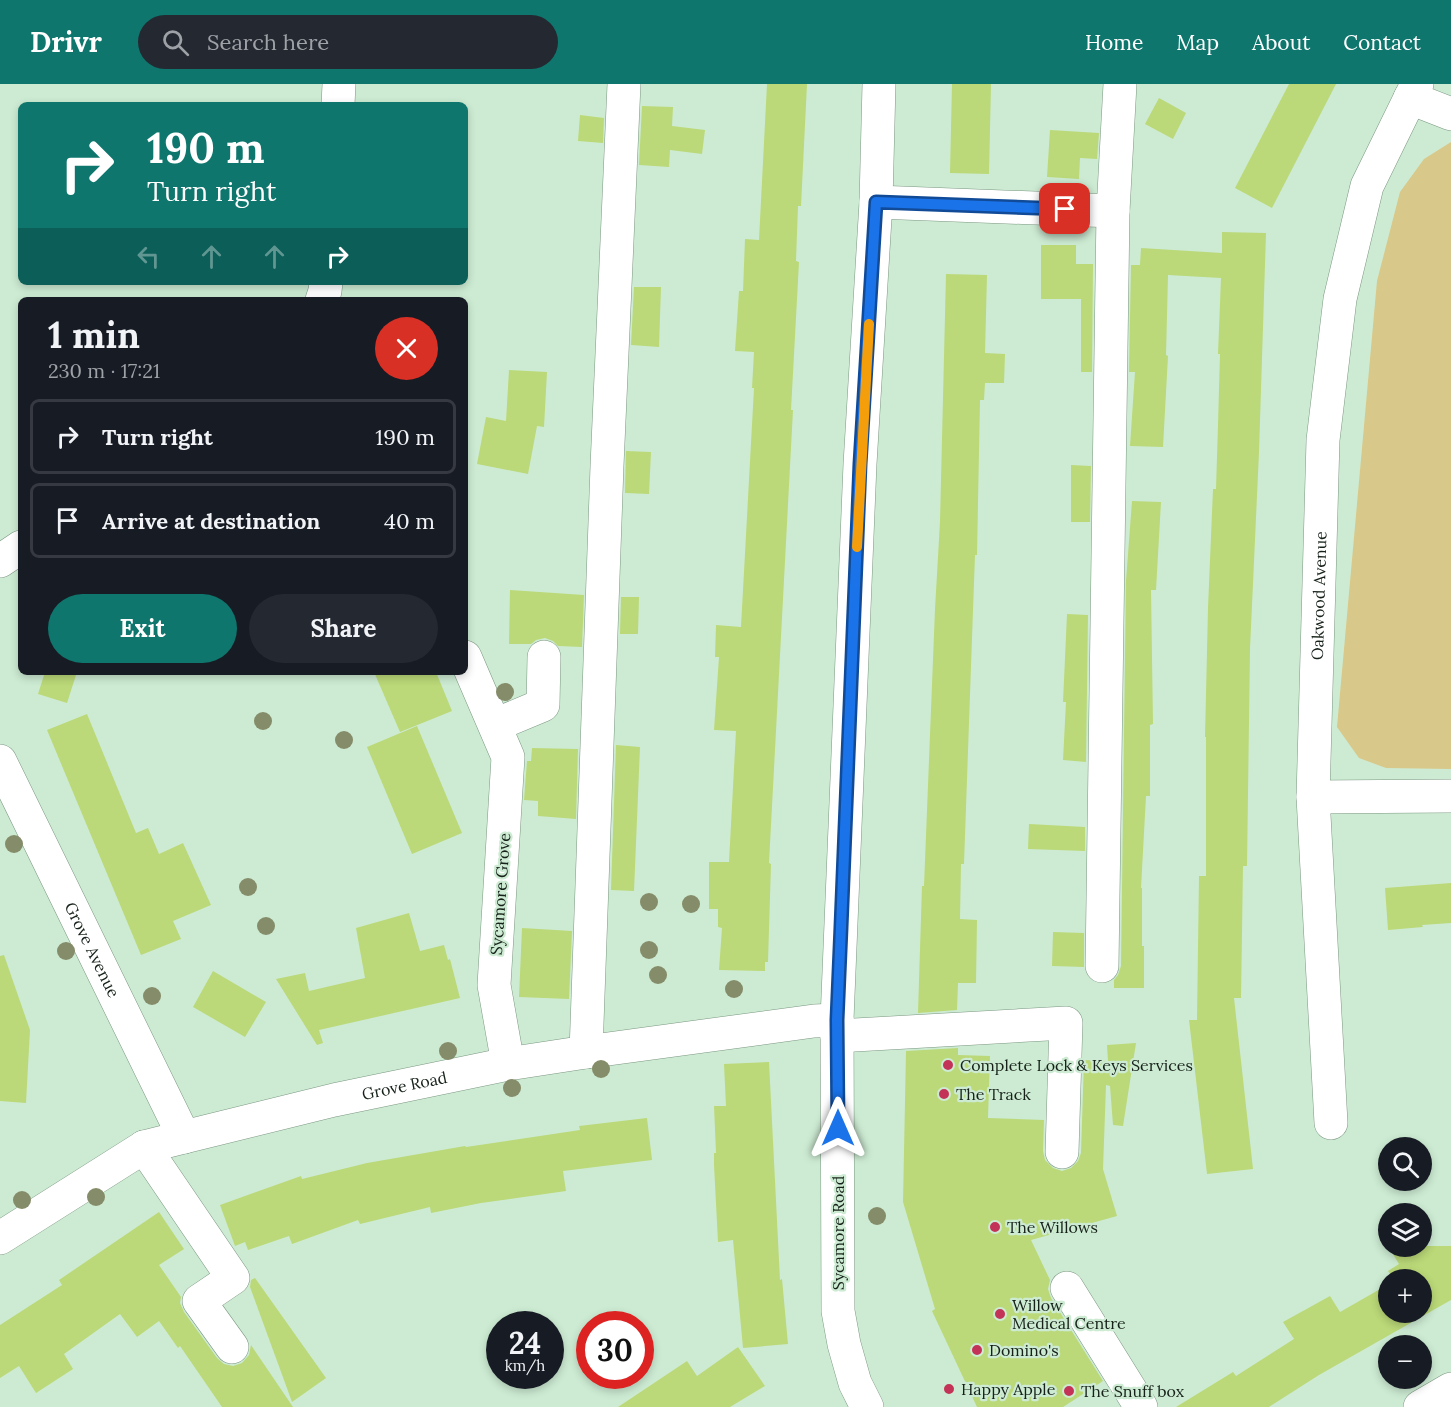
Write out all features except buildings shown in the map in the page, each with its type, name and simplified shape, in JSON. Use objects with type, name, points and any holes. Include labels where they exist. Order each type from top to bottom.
[{"type":"street","points":[[338,102],[339,84]]},
{"type":"street","points":[[586,1052],[607,466],[624,84]]},
{"type":"street","name":"Sycamore Road","points":[[867,1407],[855,1383],[838,1311],[837,1028],[860,476],[876,202],[879,84]]},
{"type":"street","points":[[1102,966],[1113,210],[1120,84]]},
{"type":"street","points":[[1414,91],[1451,114]]},
{"type":"street","name":"Oakwood Avenue","points":[[1330,1123],[1313,797],[1323,440],[1340,299],[1367,186],[1414,91]]},
{"type":"street","points":[[876,202],[1113,210]]},
{"type":"street","points":[[0,561],[18,549]]},
{"type":"street","points":[[495,725],[543,705],[544,657]]},
{"type":"street","name":"Sycamore Grove","points":[[468,664],[508,757],[494,985],[508,1064]]},
{"type":"street","name":"Grove Avenue","points":[[0,761],[184,1137]]},
{"type":"street","points":[[1313,797],[1451,796]]},
{"type":"street","name":"Grove Road","points":[[0,1238],[144,1147],[334,1100],[508,1064],[814,1021],[837,1028],[1066,1023],[1062,1152]]},
{"type":"street","points":[[144,1147],[233,1278],[199,1301],[232,1347]]},
{"type":"street","points":[[1067,1288],[1141,1407]]},
{"type":"street","points":[[1420,1407],[1451,1389]]},
{"type":"shaded area","points":[[1451,142],[1451,769],[1386,768],[1359,758],[1337,727],[1377,281],[1400,192],[1424,159]]},
{"type":"slow traffic","points":[[857,547],[869,324]]},
{"type":"place","name":"Complete Lock & Keys Services","points":[[948,1065]]},
{"type":"place","name":"The Track","points":[[944,1094]]},
{"type":"place","name":"The Willows","points":[[995,1227]]},
{"type":"place","name":"Willow Medical Centre","points":[[1000,1314]]},
{"type":"place","name":"Domino's","points":[[977,1350]]},
{"type":"place","name":"Happy Apple","points":[[949,1389]]},
{"type":"place","name":"The Snuff box","points":[[1069,1391]]},
{"type":"route","points":[[838,1128],[837,1020],[860,464],[876,202],[1065,209]]}]
